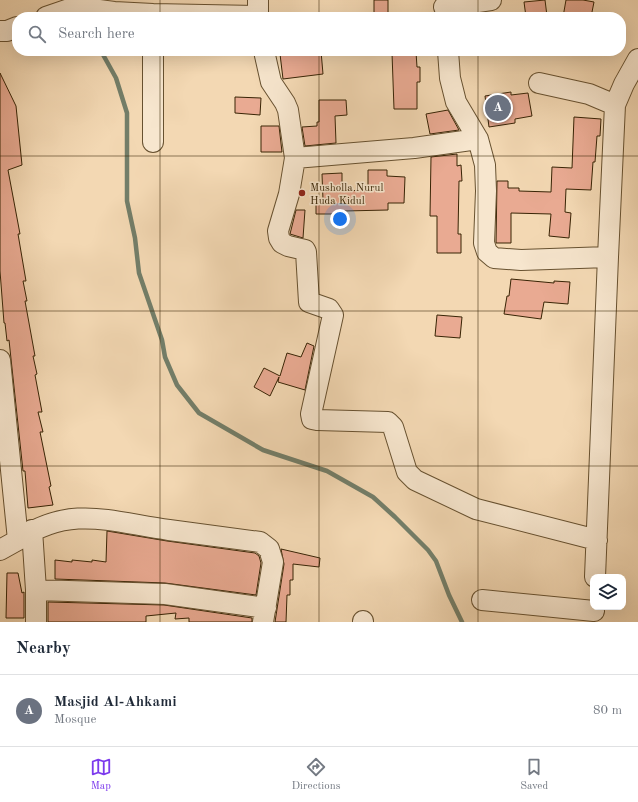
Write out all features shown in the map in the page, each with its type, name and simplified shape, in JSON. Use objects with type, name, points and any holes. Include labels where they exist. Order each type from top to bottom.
[{"type":"street","points":[[444,8],[490,0]]},
{"type":"street","points":[[63,12],[85,8],[114,12]]},
{"type":"street","points":[[232,12],[258,11]]},
{"type":"street","points":[[0,31],[12,29]]},
{"type":"street","points":[[153,56],[153,142]]},
{"type":"street","points":[[265,56],[271,82],[288,110],[295,158],[289,194],[278,232],[279,238],[282,243],[288,246],[305,250],[309,302],[329,309],[333,315],[311,414],[312,419],[388,422],[393,427],[407,472],[415,480],[476,509],[597,540]]},
{"type":"street","points":[[448,56],[450,78],[456,102],[478,139],[485,165],[486,191],[484,243],[487,252],[494,258],[521,260],[608,257]]},
{"type":"street","points":[[595,574],[615,105],[624,84],[638,59]]},
{"type":"street","points":[[539,83],[589,94],[615,105]]},
{"type":"street","points":[[295,158],[414,148],[478,139]]},
{"type":"street","points":[[0,360],[1,382],[25,535],[36,590],[36,622]]},
{"type":"street","points":[[0,550],[43,525],[62,520],[95,518],[167,530],[260,542],[269,549],[273,562],[264,615],[165,594],[36,590]]},
{"type":"street","points":[[482,600],[594,613]]},
{"type":"building","points":[[374,0],[388,0],[388,12],[374,12]]},
{"type":"building","points":[[545,0],[546,12],[525,12],[524,2]]},
{"type":"building","points":[[566,0],[583,0],[594,2],[592,12],[564,12]]},
{"type":"building","points":[[280,56],[321,56],[323,74],[283,79]]},
{"type":"building","points":[[392,56],[416,56],[417,67],[420,67],[420,82],[417,82],[417,109],[394,109]]},
{"type":"building","points":[[0,73],[16,106],[22,165],[8,170],[20,234],[18,234],[26,281],[23,281],[27,301],[25,301],[35,356],[33,356],[37,374],[35,375],[42,412],[38,412],[43,432],[40,432],[51,486],[49,487],[53,505],[28,508],[9,340],[7,341],[4,323],[0,271]]},
{"type":"building","points":[[511,92],[511,95],[528,93],[532,116],[515,119],[515,123],[489,127],[485,96]]},
{"type":"building","points":[[235,97],[261,98],[260,115],[235,113]]},
{"type":"building","points":[[319,100],[346,100],[347,115],[335,116],[336,143],[305,146],[302,127],[317,126],[317,122],[319,122]]},
{"type":"building","points":[[448,110],[459,130],[430,134],[426,114]]},
{"type":"building","points":[[574,117],[601,119],[600,136],[597,136],[595,162],[593,162],[591,190],[566,189],[565,212],[571,213],[569,238],[549,236],[551,214],[511,213],[511,243],[496,243],[497,181],[508,181],[508,188],[519,188],[519,191],[551,192],[552,167],[572,168]]},
{"type":"building","points":[[261,126],[279,126],[282,152],[261,152]]},
{"type":"building","points":[[457,154],[457,166],[461,165],[462,181],[459,181],[458,234],[461,234],[461,253],[437,253],[437,216],[430,216],[431,157]]},
{"type":"building","points":[[368,170],[387,170],[387,176],[405,177],[404,203],[388,203],[388,210],[344,211],[344,214],[316,214],[316,200],[323,200],[322,174],[342,173],[342,191],[368,190]]},
{"type":"building","points":[[296,210],[305,210],[303,238],[290,234]]},
{"type":"building","points":[[511,279],[554,283],[554,281],[570,282],[568,304],[544,302],[541,319],[504,314],[507,296],[509,296]]},
{"type":"building","points":[[437,315],[462,317],[460,338],[435,336]]},
{"type":"building","points":[[307,343],[314,346],[305,390],[278,382],[279,377],[270,396],[254,387],[264,368],[280,376],[287,353],[301,357]]},
{"type":"building","points":[[107,531],[255,553],[259,556],[261,563],[256,595],[165,583],[55,579],[55,560],[92,562],[92,560],[106,562]]},
{"type":"building","points":[[281,549],[320,558],[319,567],[293,564],[293,580],[290,580],[290,595],[287,595],[286,622],[275,622],[284,564]]},
{"type":"building","points":[[7,573],[18,573],[22,593],[24,592],[24,618],[6,618]]},
{"type":"building","points":[[48,602],[164,605],[252,618],[252,622],[189,622],[189,618],[175,619],[176,613],[146,616],[146,622],[48,622]]},
{"type":"waterway","points":[[104,56],[116,78],[127,113],[127,201],[135,238],[139,273],[162,340],[165,357],[177,385],[199,413],[263,450],[327,471],[373,497],[428,550],[436,561],[449,595],[462,622]]},
{"type":"place","name":"Masjid Al-Ahkami","points":[[498,108]]},
{"type":"place","name":"Musholla Nurul Huda Kidul","points":[[302,193]]}]
